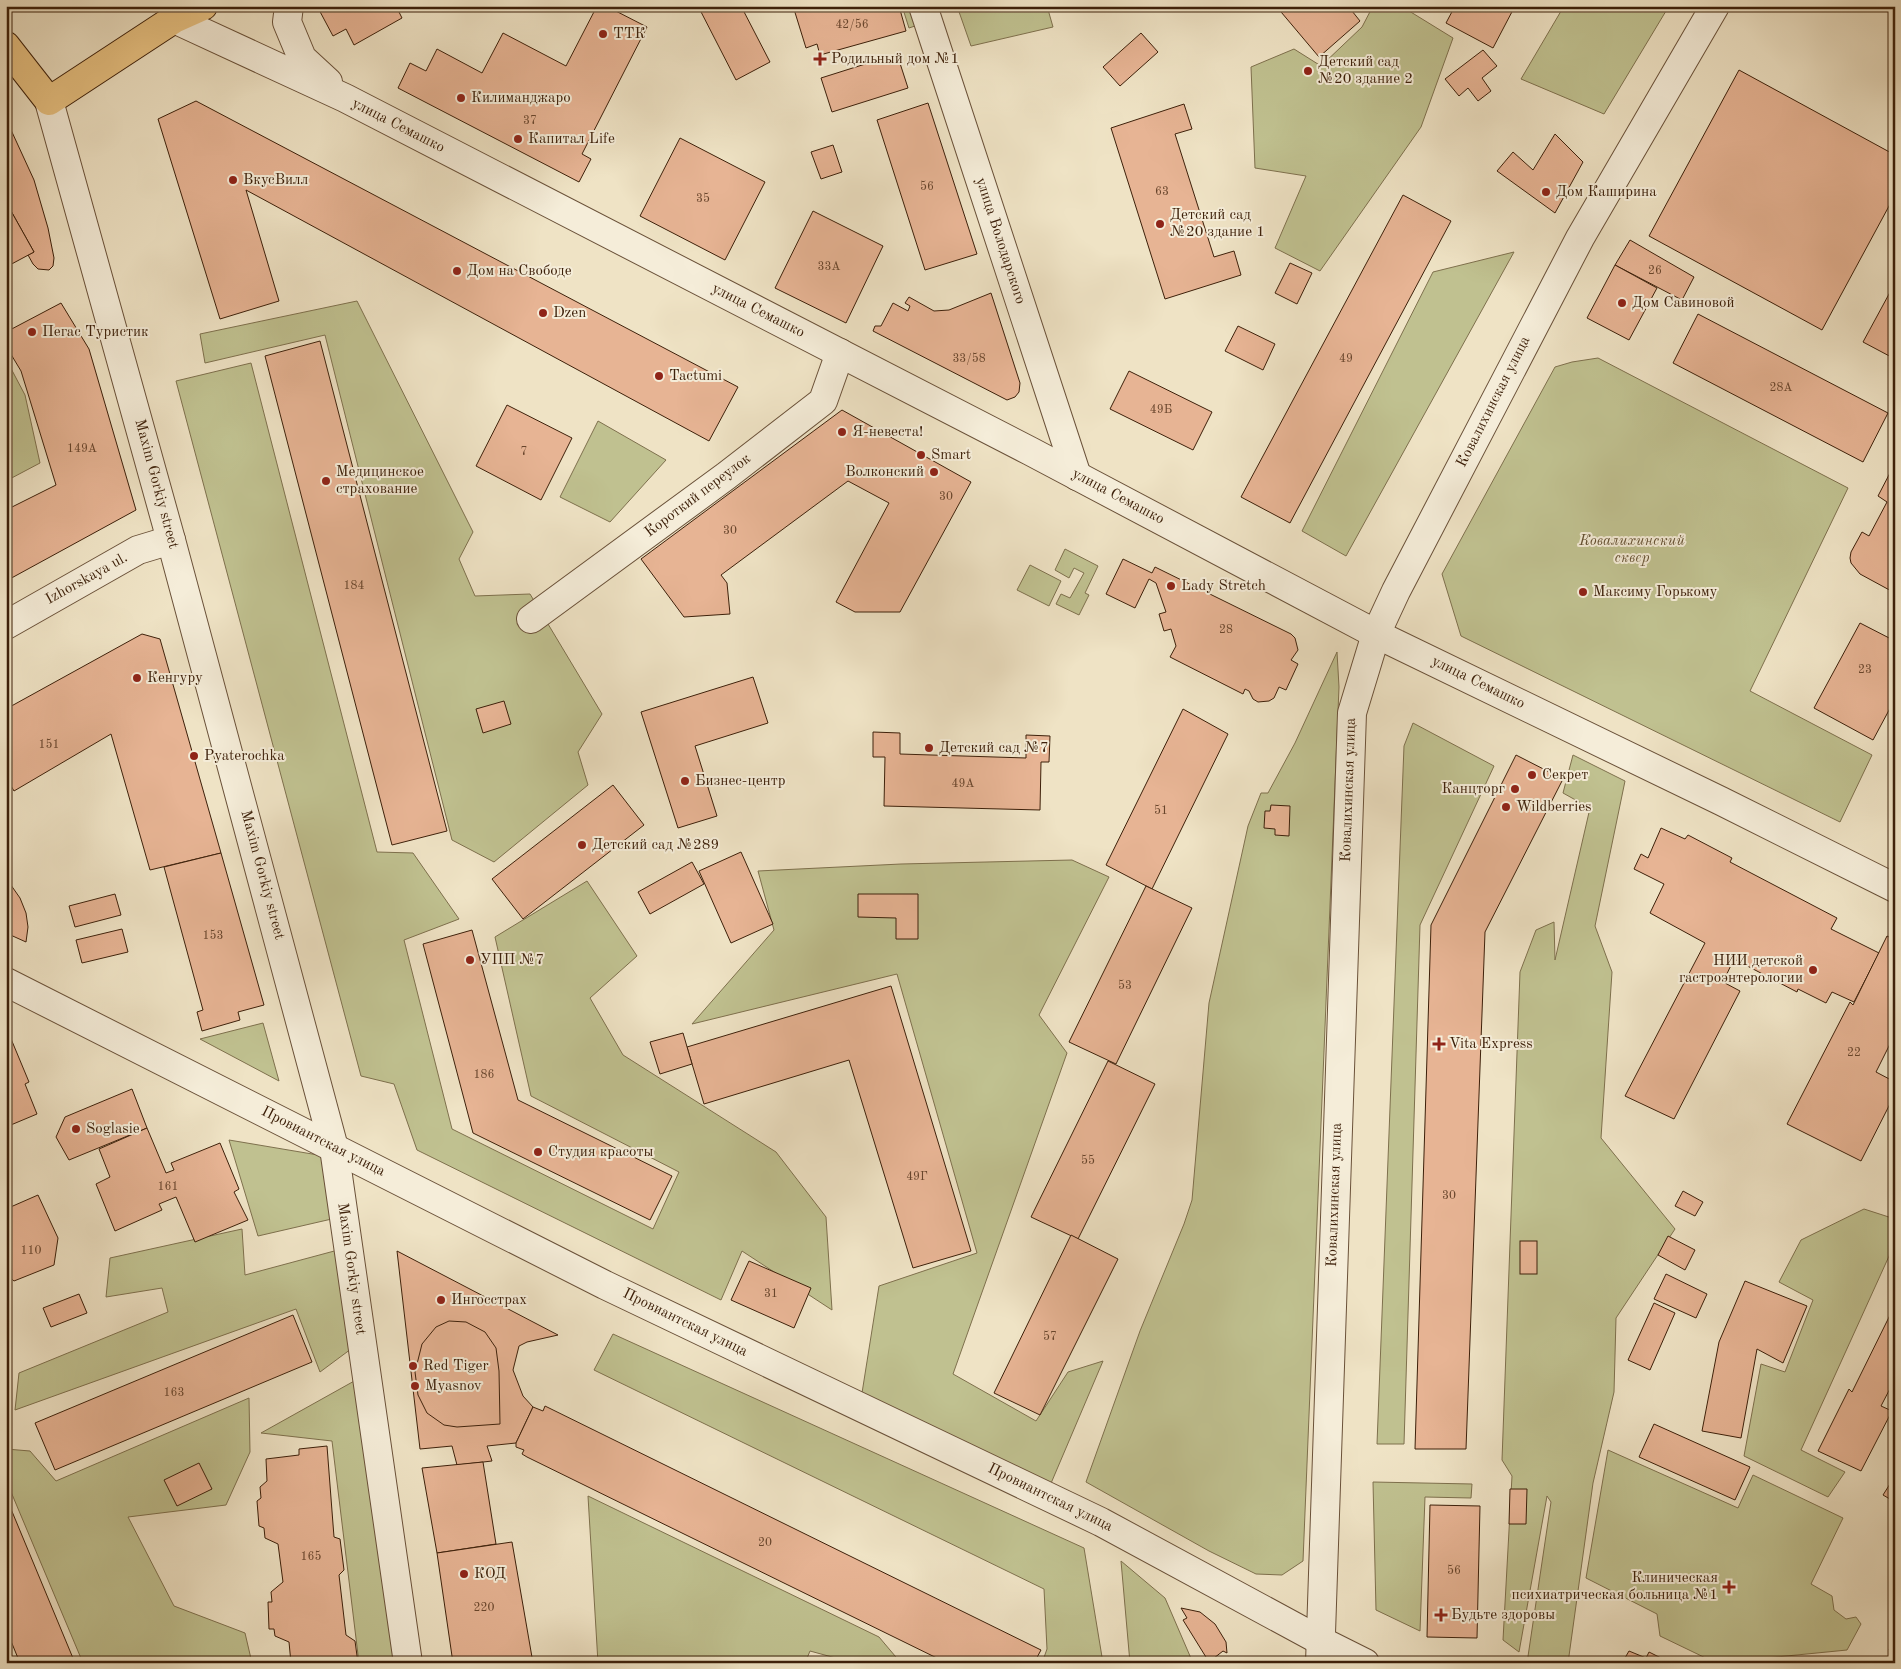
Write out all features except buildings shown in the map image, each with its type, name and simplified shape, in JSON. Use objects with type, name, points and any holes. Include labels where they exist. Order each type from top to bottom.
[{"type":"main road","points":[[6,46],[49,101],[174,19],[203,6]]},
{"type":"street","name":"улица Семашко","points":[[289,6],[287,22],[302,58],[345,98]]},
{"type":"street","name":"улица Володарского","points":[[923,6],[1076,476]]},
{"type":"street","name":"Ковалихинская улица","points":[[1321,1652],[1352,713],[1376,634],[1401,582],[1580,238],[1716,6]]},
{"type":"street","name":"улица Семашко","points":[[174,19],[345,98],[840,353],[1376,634],[1721,801],[1895,888]]},
{"type":"street","name":"Maxim Gorkiy street","points":[[49,101],[171,540],[334,1148],[408,1663]]},
{"type":"street","name":"Короткий переулок","points":[[531,619],[726,476],[823,401],[840,353]]},
{"type":"street","name":"Izhorskaya ul.","points":[[6,625],[138,550],[171,540]]},
{"type":"street","name":"Провиантская улица","points":[[6,982],[606,1285],[1101,1522],[1321,1652],[1365,1663]]},
{"type":"green space","points":[[902,6],[915,6],[921,24],[909,28]]},
{"type":"green space","points":[[957,6],[1047,6],[1053,27],[971,46]]},
{"type":"green space","points":[[1373,6],[1401,6],[1453,38],[1421,127],[1320,271],[1275,248],[1306,176],[1255,168],[1251,67],[1294,49],[1321,66],[1362,27]]},
{"type":"green space","points":[[1564,6],[1669,6],[1604,114],[1521,79]]},
{"type":"green space","points":[[1514,252],[1346,556],[1302,531],[1433,272]]},
{"type":"green space","points":[[357,301],[473,532],[459,559],[475,596],[530,594],[602,714],[578,752],[588,785],[494,862],[452,840],[325,335],[205,363],[200,334]]},
{"type":"green space","name":"Ковалихинский сквер","points":[[1598,358],[1848,488],[1750,691],[1872,755],[1840,822],[1461,636],[1442,574],[1555,367]]},
{"type":"green space","points":[[6,359],[25,395],[40,463],[6,481]]},
{"type":"green space","points":[[251,363],[377,852],[413,853],[459,919],[404,940],[452,1129],[653,1229],[679,1172],[531,1096],[495,937],[587,881],[637,956],[590,998],[623,1055],[776,1152],[826,1217],[832,1310],[742,1251],[721,1300],[417,1150],[394,1084],[361,1076],[176,381]]},
{"type":"green space","points":[[598,421],[666,460],[610,522],[560,497]]},
{"type":"green space","points":[[1065,549],[1098,566],[1085,593],[1089,595],[1079,615],[1056,604],[1061,594],[1070,598],[1084,573],[1074,568],[1069,578],[1055,570]]},
{"type":"green space","points":[[1030,565],[1061,581],[1049,606],[1017,590]]},
{"type":"green space","points":[[1337,652],[1339,687],[1303,1561],[1282,1575],[1256,1574],[1209,1551],[1086,1482],[1140,1331],[1192,1200],[1209,1003],[1248,826],[1261,793],[1268,793],[1295,743]]},
{"type":"green space","points":[[1413,723],[1494,766],[1420,925],[1404,1444],[1377,1444],[1404,746]]},
{"type":"green space","points":[[1573,755],[1625,781],[1595,926],[1612,972],[1601,1138],[1675,1229],[1616,1318],[1614,1392],[1593,1483],[1568,1663],[1527,1663],[1551,1502],[1547,1496],[1519,1652],[1503,1640],[1512,1476],[1502,1460],[1520,972],[1536,930],[1554,922],[1555,960],[1590,808],[1563,793]]},
{"type":"green space","points":[[1072,860],[1109,877],[1039,1015],[1067,1053],[953,1374],[1036,1421],[1068,1372],[1103,1361],[1049,1488],[862,1393],[879,1286],[977,1253],[897,974],[692,1024],[774,930],[758,871],[901,864]]},
{"type":"green space","points":[[263,1023],[279,1081],[200,1039]]},
{"type":"green space","points":[[229,1140],[324,1156],[336,1218],[258,1236]]},
{"type":"green space","points":[[1864,1209],[1895,1219],[1895,1243],[1801,1450],[1845,1472],[1828,1497],[1744,1456],[1761,1364],[1785,1372],[1813,1300],[1779,1282],[1801,1240]]},
{"type":"green space","points":[[242,1229],[245,1275],[338,1250],[351,1349],[320,1372],[296,1309],[15,1410],[19,1373],[168,1312],[162,1288],[106,1297],[110,1258]]},
{"type":"green space","points":[[613,1334],[1084,1548],[1103,1663],[1042,1663],[1047,1649],[1044,1589],[594,1370]]},
{"type":"green space","points":[[356,1380],[397,1663],[359,1663],[332,1441],[261,1433]]},
{"type":"green space","points":[[249,1398],[250,1452],[226,1505],[128,1517],[174,1606],[245,1633],[252,1663],[83,1663],[6,1480],[6,1449],[30,1451],[56,1481]]},
{"type":"green space","points":[[1608,1450],[1738,1508],[1753,1475],[1843,1518],[1811,1584],[1832,1596],[1834,1610],[1846,1619],[1856,1617],[1861,1624],[1847,1650],[1716,1663],[1660,1636],[1657,1614],[1586,1578]]},
{"type":"green space","points":[[1373,1482],[1472,1484],[1471,1498],[1425,1497],[1420,1631],[1376,1610]]},
{"type":"green space","points":[[588,1496],[879,1637],[901,1663],[854,1663],[810,1651],[805,1663],[598,1663]]},
{"type":"green space","points":[[1121,1561],[1165,1598],[1193,1663],[1130,1663]]},
{"type":"place","name":"ТТК","points":[[603,34]]},
{"type":"place","name":"Родильный дом №1","points":[[820,59]]},
{"type":"place","name":"Детский сад №20 здание 2","points":[[1308,71]]},
{"type":"place","name":"Килиманджаро","points":[[461,98]]},
{"type":"place","name":"Капитал Life","points":[[518,139]]},
{"type":"place","name":"ВкусВилл","points":[[233,180]]},
{"type":"place","name":"Дом Каширина","points":[[1546,192]]},
{"type":"place","name":"Детский сад №20 здание 1","points":[[1160,224]]},
{"type":"place","name":"Дом на Свободе","points":[[457,271]]},
{"type":"place","name":"Дом Савиновой","points":[[1622,303]]},
{"type":"place","name":"Dzen","points":[[543,313]]},
{"type":"place","name":"Пегас Туристик","points":[[32,332]]},
{"type":"place","name":"Tactumi","points":[[659,376]]},
{"type":"place","name":"Я-невеста!","points":[[842,432]]},
{"type":"place","name":"Smart","points":[[921,455]]},
{"type":"place","name":"Волконский","points":[[934,472]]},
{"type":"place","name":"Медицинское страхование","points":[[326,481]]},
{"type":"place","name":"Lady Stretch","points":[[1171,586]]},
{"type":"place","name":"Максиму Горькому","points":[[1583,592]]},
{"type":"place","name":"Кенгуру","points":[[137,678]]},
{"type":"place","name":"Детский сад №7","points":[[929,748]]},
{"type":"place","name":"Pyaterochka","points":[[194,756]]},
{"type":"place","name":"Секрет","points":[[1532,775]]},
{"type":"place","name":"Бизнес-центр","points":[[685,781]]},
{"type":"place","name":"Канцторг","points":[[1515,789]]},
{"type":"place","name":"Wildberries","points":[[1506,807]]},
{"type":"place","name":"Детский сад №289","points":[[582,845]]},
{"type":"place","name":"УПП №7","points":[[470,960]]},
{"type":"place","name":"НИИ детской гастроэнтерологии","points":[[1813,970]]},
{"type":"place","name":"Vita Express","points":[[1439,1044]]},
{"type":"place","name":"Soglasie","points":[[76,1129]]},
{"type":"place","name":"Студия красоты","points":[[538,1152]]},
{"type":"place","name":"Ингосстрах","points":[[441,1300]]},
{"type":"place","name":"Red Tiger","points":[[413,1366]]},
{"type":"place","name":"Myasnov","points":[[415,1386]]},
{"type":"place","name":"КОД","points":[[464,1574]]},
{"type":"place","name":"Клиническая психиатрическая больница №1","points":[[1729,1587]]},
{"type":"place","name":"Будьте здоровы","points":[[1441,1615]]}]
